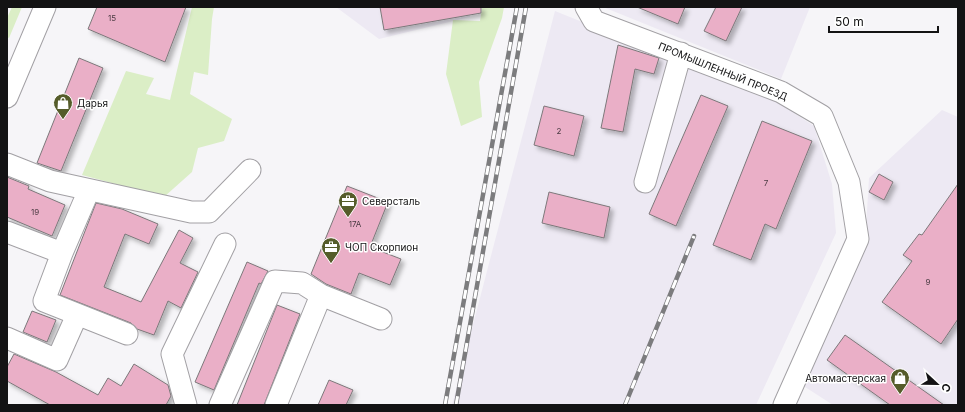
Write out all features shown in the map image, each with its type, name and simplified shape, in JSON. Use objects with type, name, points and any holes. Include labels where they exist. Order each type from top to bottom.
[{"type":"street","points":[[7,97],[15,56],[45,7]]},
{"type":"street","name":"ПРОМЫШЛЕННЫЙ ПРОЕЗД","points":[[586,7],[594,21],[781,92],[822,116],[849,182],[858,239],[786,404]]},
{"type":"street","points":[[645,182],[681,53]]},
{"type":"street","points":[[7,164],[50,181],[191,212],[209,212],[250,170]]},
{"type":"street","points":[[89,190],[62,253],[44,302],[127,334]]},
{"type":"street","points":[[7,232],[62,253]]},
{"type":"street","points":[[186,405],[172,354],[225,244]]},
{"type":"street","points":[[220,405],[275,281],[302,282],[321,295],[382,319]]},
{"type":"street","points":[[276,405],[321,295]]},
{"type":"street","points":[[7,338],[57,360],[77,315]]},
{"type":"shaded area","points":[[336,7],[470,7],[470,17],[379,39]]},
{"type":"shaded area","points":[[603,7],[810,7],[781,79]]},
{"type":"shaded area","points":[[555,11],[771,98],[814,126],[832,184],[836,233],[756,405],[452,405]]},
{"type":"shaded area","points":[[942,110],[958,117],[958,405],[833,405],[802,385],[865,244],[869,178]]},
{"type":"green space","points":[[12,7],[22,7],[9,38],[7,37],[7,18]]},
{"type":"green space","points":[[192,7],[214,7],[208,75],[194,72],[190,94],[232,119],[224,141],[198,148],[192,172],[164,197],[82,175],[126,71],[154,78],[146,94],[170,100]]},
{"type":"green space","points":[[482,7],[504,7],[502,18],[479,82],[482,117],[461,126],[446,74],[453,20],[480,21]]},
{"type":"building","points":[[97,7],[186,7],[165,62],[88,29]]},
{"type":"building","points":[[380,7],[481,7],[481,13],[384,30]]},
{"type":"building","points":[[637,7],[685,7],[678,24]]},
{"type":"building","points":[[716,7],[742,7],[726,41],[704,31]]},
{"type":"building","points":[[618,45],[659,58],[654,74],[635,69],[623,132],[601,128]]},
{"type":"building","points":[[79,58],[103,68],[61,171],[37,163]]},
{"type":"building","points":[[701,95],[728,106],[676,226],[649,214]]},
{"type":"building","points":[[544,106],[584,116],[574,156],[534,145]]},
{"type":"building","points":[[762,121],[812,141],[776,229],[765,224],[751,260],[713,245]]},
{"type":"building","points":[[879,174],[893,182],[884,200],[869,192]]},
{"type":"building","points":[[7,177],[29,186],[28,189],[65,205],[52,236],[7,217]]},
{"type":"building","points":[[958,184],[958,319],[941,344],[882,302],[912,261],[903,255],[919,234],[922,235]]},
{"type":"building","points":[[347,186],[388,202],[370,247],[401,259],[390,285],[359,273],[351,294],[326,284],[311,274]]},
{"type":"building","points":[[549,192],[610,207],[604,238],[542,223]]},
{"type":"building","points":[[96,203],[122,209],[158,224],[149,244],[125,234],[104,287],[141,302],[179,230],[193,238],[180,263],[198,272],[181,308],[168,301],[154,335],[137,329],[131,323],[60,295]]},
{"type":"building","points":[[247,262],[268,271],[261,284],[259,283],[214,390],[195,382]]},
{"type":"building","points":[[277,305],[300,314],[264,405],[237,405]]},
{"type":"building","points":[[32,311],[56,320],[47,342],[23,332]]},
{"type":"building","points":[[845,335],[944,405],[890,405],[827,360]]},
{"type":"building","points":[[14,354],[56,372],[98,395],[108,378],[121,386],[134,364],[168,385],[171,396],[166,405],[50,405],[7,381],[7,367]]},
{"type":"building","points":[[329,380],[353,390],[346,405],[318,405]]},
{"type":"railway","points":[[445,405],[517,7]]},
{"type":"railway","points":[[456,405],[526,7]]},
{"type":"railway","points":[[625,405],[694,236]]},
{"type":"place","name":"Дарья","points":[[63,120]]},
{"type":"place","name":"Северсталь","points":[[348,218]]},
{"type":"place","name":"ЧОП Скорпион","points":[[331,264]]},
{"type":"place","name":"Автомастерская","points":[[900,395]]}]
